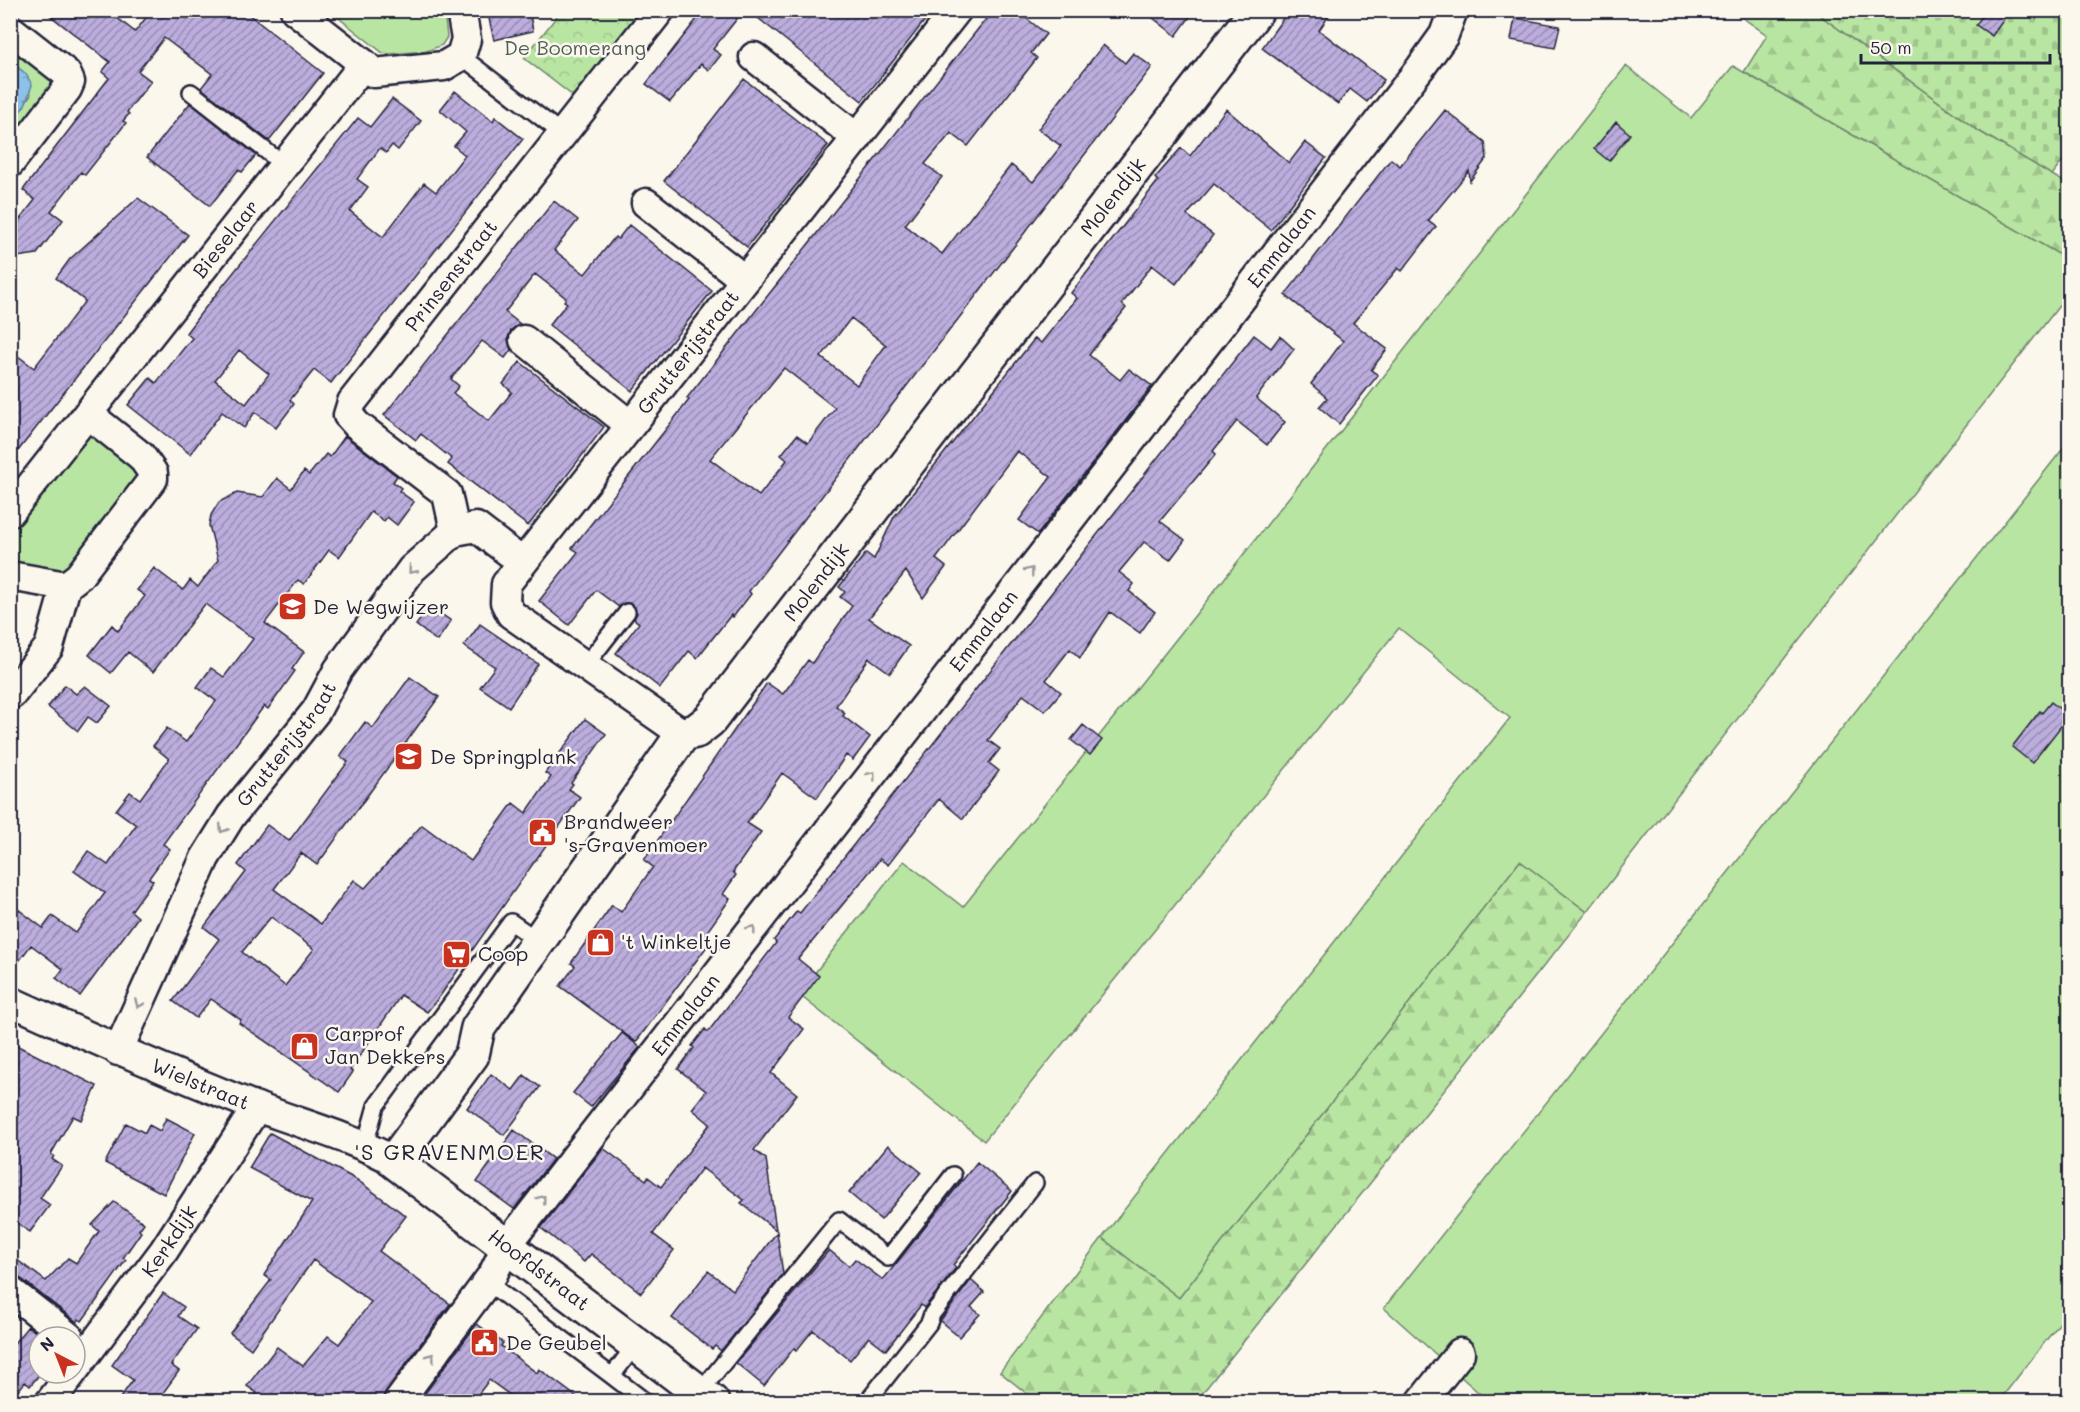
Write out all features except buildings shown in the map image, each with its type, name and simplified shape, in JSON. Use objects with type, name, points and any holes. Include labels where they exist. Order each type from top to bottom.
[{"type":"street","points":[[295,10],[374,73],[444,66],[461,56],[466,39],[461,10]]},
{"type":"street","name":"Prinsenstraat","points":[[455,531],[447,494],[357,425],[348,415],[352,402],[660,10]]},
{"type":"street","name":"Grutterijstraat","points":[[683,734],[511,614],[505,602],[506,584],[957,10]]},
{"type":"street","name":"Molendijk","points":[[394,1161],[472,1055],[478,1028],[683,734],[696,731],[710,720],[1257,10]]},
{"type":"street","name":"Emmalaan","points":[[398,1401],[487,1281],[507,1245],[1421,67],[1444,35],[1453,10]]},
{"type":"street","points":[[10,29],[66,73],[70,82],[68,89],[10,163]]},
{"type":"street","points":[[754,57],[857,138]]},
{"type":"street","name":"Bieselaar","points":[[10,512],[363,64]]},
{"type":"street","name":"Grutterijstraat","points":[[646,203],[745,280]]},
{"type":"street","name":"Grutterijstraat","points":[[524,340],[630,425]]},
{"type":"street","points":[[12,694],[50,648],[66,586],[79,576],[153,479],[153,473],[141,456],[88,414]]},
{"type":"street","points":[[455,531],[476,527],[522,562]]},
{"type":"street","name":"Grutterijstraat","points":[[118,1051],[205,858],[231,816],[316,711],[338,670],[412,568],[455,531]]},
{"type":"street","points":[[10,576],[66,586]]},
{"type":"street","name":"Wielstraat","points":[[10,1001],[118,1051],[257,1107],[365,1144],[394,1161]]},
{"type":"street","name":"Kerkdijk","points":[[87,1348],[163,1252],[257,1107]]},
{"type":"street","name":"Hoofdstraat","points":[[394,1161],[706,1397]]},
{"type":"street","points":[[10,1291],[36,1325]]},
{"type":"street","points":[[1421,1401],[1460,1353]]},
{"type":"lane","points":[[461,56],[556,129]]},
{"type":"lane","points":[[191,92],[284,165]]},
{"type":"lane","points":[[585,666],[627,612]]},
{"type":"lane","points":[[365,1144],[376,1106],[511,922],[540,942]]},
{"type":"lane","points":[[706,1397],[839,1220],[888,1258],[953,1175]]},
{"type":"lane","points":[[867,1401],[1035,1183]]},
{"type":"lane","points":[[487,1281],[646,1401]]},
{"type":"lane","points":[[612,1376],[636,1344]]},
{"type":"green space","name":"De Boomerang","points":[[647,10],[578,100],[524,58],[561,11]]},
{"type":"green space","points":[[330,11],[444,11],[447,37],[442,45],[427,51],[383,53]]},
{"type":"green space","points":[[1733,11],[1814,11],[1979,131],[2069,185],[2069,260],[1744,72],[1767,35]]},
{"type":"green space","points":[[1814,11],[2069,11],[2069,153],[2052,175],[1979,131]]},
{"type":"green space","points":[[10,38],[60,81],[11,152],[11,124],[31,94],[26,74],[11,62]]},
{"type":"green space","points":[[1626,66],[1691,118],[1733,66],[2069,260],[2069,293],[1587,912],[1520,861],[1179,1298],[1102,1238],[1510,718],[1399,628],[984,1141],[798,994],[904,861],[963,907],[1305,477]]},
{"type":"green space","points":[[86,428],[136,469],[139,483],[69,572],[11,565],[11,521]]},
{"type":"green space","points":[[2069,441],[2069,1311],[1999,1401],[1488,1401],[1384,1308]]},
{"type":"green space","points":[[1520,861],[1587,912],[1196,1401],[1036,1401],[1000,1372],[1102,1238],[1179,1298]]},
{"type":"water","points":[[11,62],[26,74],[32,85],[25,105],[11,124]]},
{"type":"place","name":"De Wegwijzer","points":[[292,607]]},
{"type":"place","name":"De Springplank","points":[[409,757]]},
{"type":"place","name":"Brandweer 's-Gravenmoer","points":[[543,833]]},
{"type":"place","name":"'t Winkeltje","points":[[600,942]]},
{"type":"place","name":"Coop","points":[[457,954]]},
{"type":"place","name":"Carprof Jan Dekkers","points":[[304,1046]]},
{"type":"place","name":"De Geubel","points":[[485,1343]]},
{"type":"district","name":"'S GRAVENMOER","points":[[450,1152]]}]
